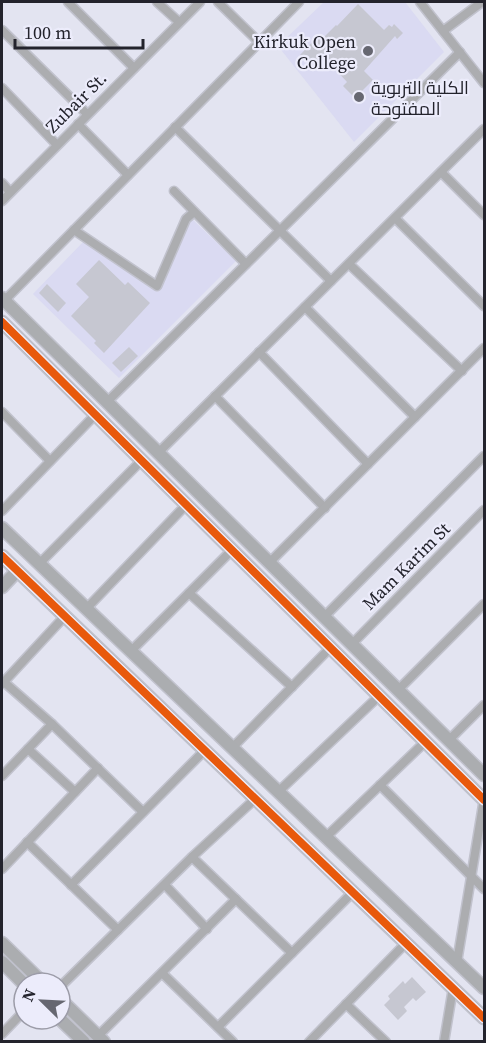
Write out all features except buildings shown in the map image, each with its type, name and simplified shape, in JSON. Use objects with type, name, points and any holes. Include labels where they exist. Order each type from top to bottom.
[{"type":"street","points":[[68,2],[134,68]]},
{"type":"street","points":[[158,2],[179,22]]},
{"type":"street","name":"Zubair St.","points":[[2,201],[200,2]]},
{"type":"street","points":[[218,2],[259,42]]},
{"type":"street","points":[[299,2],[3,299],[484,775]]},
{"type":"street","points":[[420,2],[460,52],[481,73],[484,83]]},
{"type":"street","points":[[443,31],[482,2]]},
{"type":"street","points":[[2,30],[87,114]]},
{"type":"street","points":[[107,402],[460,52]]},
{"type":"street","points":[[2,88],[57,145]]},
{"type":"street","points":[[78,124],[128,175]]},
{"type":"street","points":[[175,127],[331,281]]},
{"type":"street","points":[[158,453],[484,129]]},
{"type":"street","points":[[441,172],[484,215]]},
{"type":"street","points":[[2,183],[10,192]]},
{"type":"street","points":[[174,191],[246,264]]},
{"type":"street","points":[[74,230],[157,286],[186,219],[194,212]]},
{"type":"street","points":[[395,218],[484,306]]},
{"type":"street","points":[[349,264],[462,371]]},
{"type":"street","points":[[305,307],[415,417]]},
{"type":"street","points":[[2,322],[484,800],[456,962]]},
{"type":"street","points":[[270,563],[484,348]]},
{"type":"street","points":[[260,352],[368,464]]},
{"type":"street","points":[[215,396],[325,508]]},
{"type":"street","points":[[2,412],[50,461]]},
{"type":"street","points":[[2,511],[95,415]]},
{"type":"street","points":[[39,564],[141,460]]},
{"type":"street","points":[[324,617],[483,460]]},
{"type":"street","points":[[86,609],[186,505]]},
{"type":"street","name":"Mam Karim St","points":[[352,644],[484,510]]},
{"type":"street","points":[[207,526],[219,513]]},
{"type":"street","points":[[2,528],[484,988]]},
{"type":"street","points":[[131,651],[232,550]]},
{"type":"street","points":[[2,557],[484,1018]]},
{"type":"street","points":[[2,587],[17,570]]},
{"type":"street","points":[[189,593],[292,687]]},
{"type":"street","points":[[398,690],[484,604]]},
{"type":"street","points":[[65,616],[3,683],[52,724],[143,812]]},
{"type":"street","points":[[232,748],[330,648]]},
{"type":"street","points":[[279,792],[379,696]]},
{"type":"street","points":[[449,740],[484,705]]},
{"type":"street","points":[[2,776],[52,724]]},
{"type":"street","points":[[326,837],[425,742]]},
{"type":"street","points":[[28,749],[75,792]]},
{"type":"street","points":[[71,885],[205,750]]},
{"type":"street","points":[[229,774],[245,760]]},
{"type":"street","points":[[2,869],[98,768]]},
{"type":"street","points":[[381,784],[484,889]]},
{"type":"street","points":[[72,975],[192,857],[255,799]]},
{"type":"street","points":[[27,842],[118,930]]},
{"type":"street","points":[[192,857],[292,953]]},
{"type":"street","points":[[165,885],[207,929]]},
{"type":"street","points":[[218,1027],[353,892]]},
{"type":"street","points":[[72,1011],[101,1039],[162,973],[236,899]]},
{"type":"street","points":[[2,943],[31,971]]},
{"type":"street","points":[[309,1041],[406,943]]},
{"type":"street","points":[[162,973],[232,1041]]},
{"type":"street","points":[[444,1041],[453,988]]},
{"type":"street","points":[[346,1004],[386,1041]]},
{"type":"shaded area","name":"الكلية التربوية المفتوحة","points":[[324,2],[405,2],[444,52],[354,142],[278,46]]},
{"type":"shaded area","points":[[191,218],[236,261],[119,378],[33,294],[84,241],[158,292]]},
{"type":"cycle path","points":[[2,322],[484,800]]},
{"type":"cycle path","points":[[2,556],[484,1018]]},
{"type":"place","name":"Kirkuk Open College","points":[[368,51]]},
{"type":"place","name":"الكلية التربوية المفتوحة","points":[[359,97]]}]
